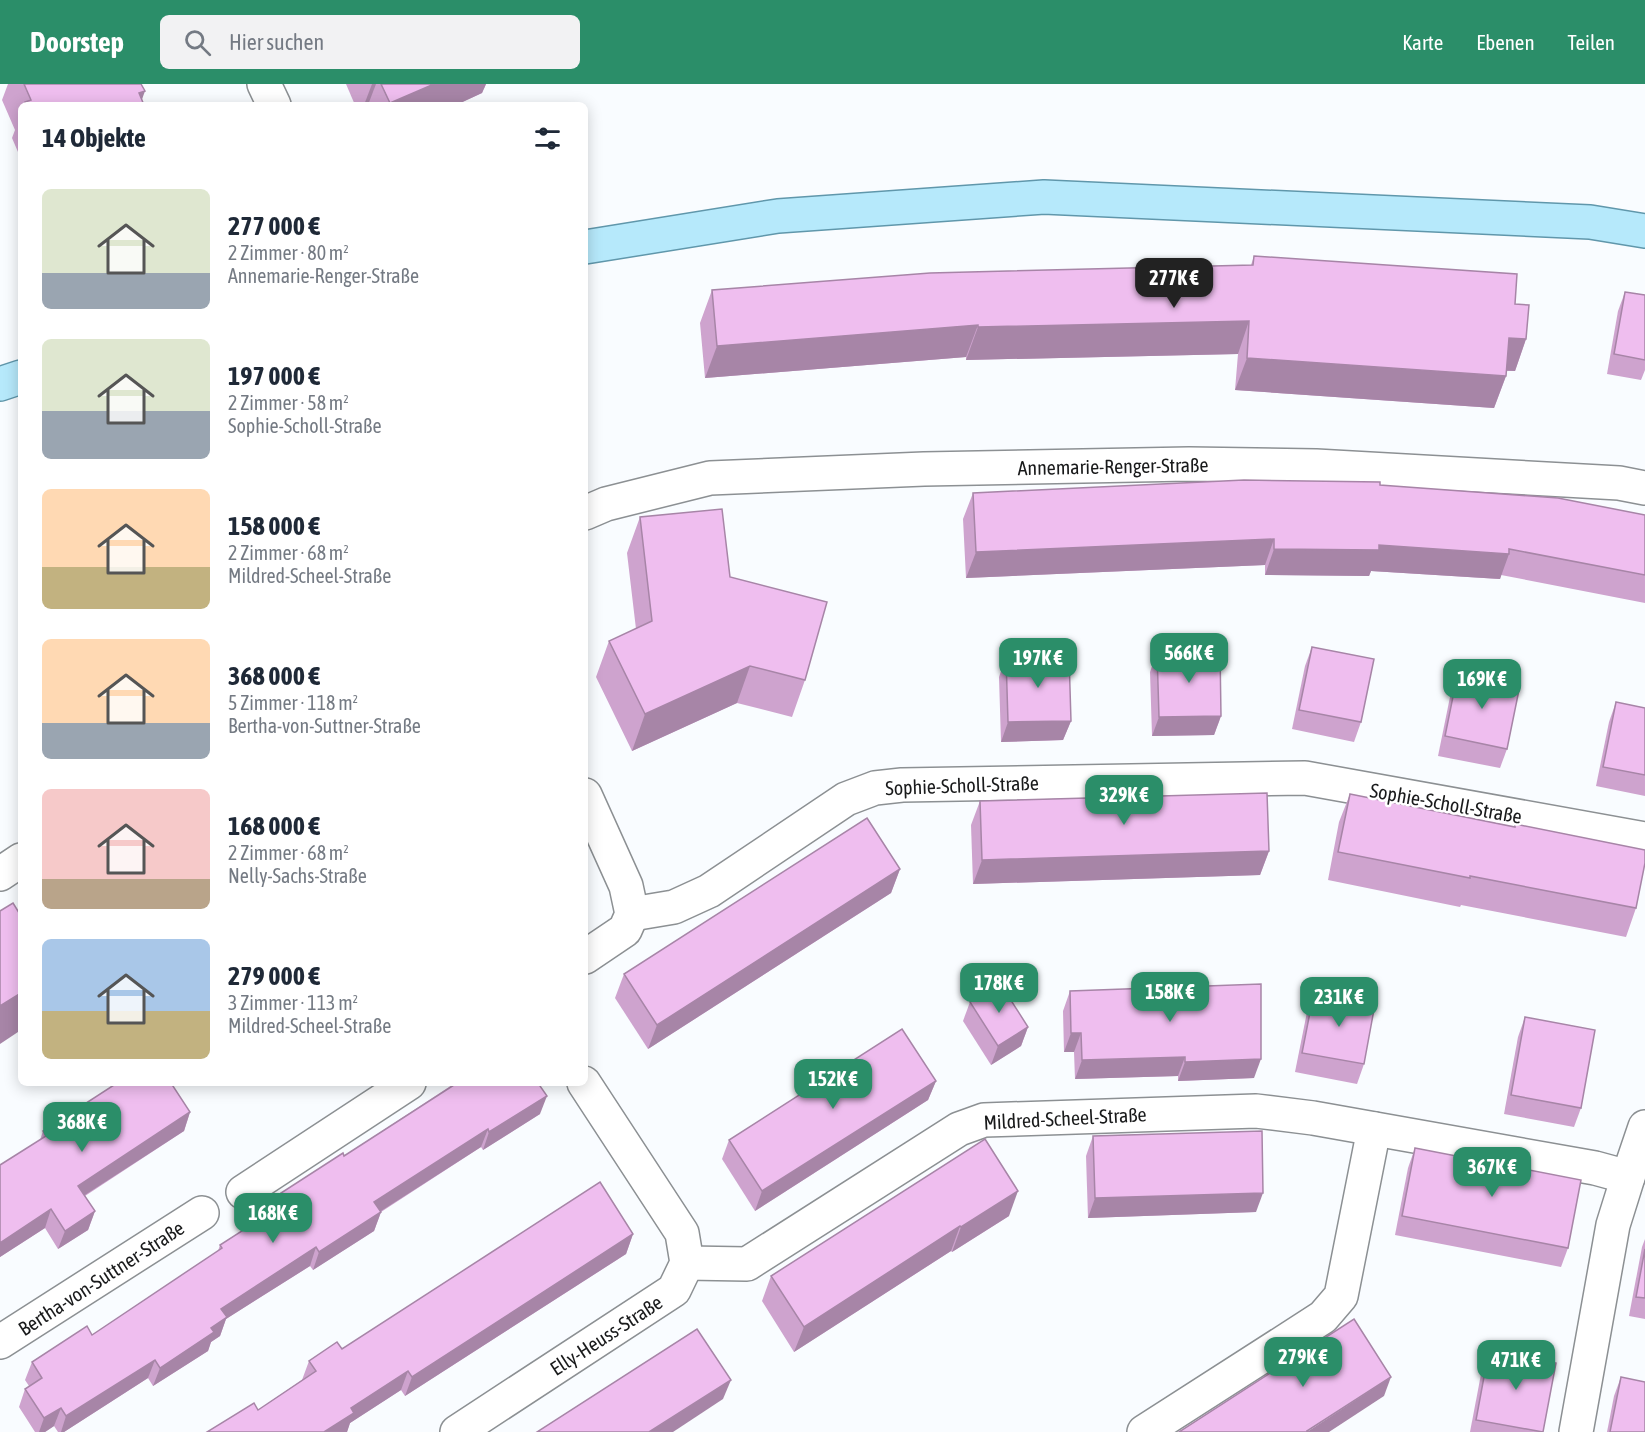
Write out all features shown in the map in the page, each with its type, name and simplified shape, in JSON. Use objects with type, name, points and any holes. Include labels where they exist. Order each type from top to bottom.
[{"type":"main road","points":[[588,247],[778,216],[1044,197],[1590,222],[1645,231]]},
{"type":"main road","points":[[0,384],[18,378]]},
{"type":"street","points":[[264,84],[273,102]]},
{"type":"street","name":"Annemarie-Renger-Straße","points":[[588,512],[606,504],[710,478],[936,469],[1189,464],[1316,466],[1619,483],[1645,488]]},
{"type":"street","name":"Sophie-Scholl-Straße","points":[[632,914],[674,907],[709,891],[846,799],[875,788],[902,785],[1305,778],[1645,839]]},
{"type":"street","points":[[588,802],[626,886],[632,914],[625,930],[588,955]]},
{"type":"street","points":[[0,874],[18,862]]},
{"type":"street","points":[[243,1192],[404,1086]]},
{"type":"street","points":[[586,1086],[682,1233],[687,1263]]},
{"type":"street","name":"Mildred-Scheel-Straße","points":[[687,1263],[747,1264],[958,1129],[984,1120],[1256,1111],[1313,1118],[1595,1168],[1628,1177]]},
{"type":"street","points":[[1576,1432],[1613,1225],[1645,1127]]},
{"type":"street","points":[[1144,1432],[1323,1317],[1341,1296],[1374,1129]]},
{"type":"street","name":"Bertha-von-Suttner-Straße","points":[[0,1342],[202,1213]]},
{"type":"street","name":"Elly-Heuss-Straße","points":[[457,1432],[674,1290],[687,1263]]},
{"type":"building","points":[[24,84],[141,84],[145,91],[139,93],[143,102],[25,102],[31,100]]},
{"type":"building","points":[[381,84],[434,84],[392,102],[390,102]]},
{"type":"building","points":[[1254,256],[1517,274],[1515,304],[1529,305],[1526,339],[1509,338],[1506,376],[1247,358],[1249,321],[978,327],[978,325],[717,346],[712,290],[930,273],[1253,265]]},
{"type":"building","points":[[1625,292],[1645,295],[1645,360],[1614,354]]},
{"type":"building","points":[[1244,480],[1380,482],[1380,485],[1558,498],[1645,515],[1645,575],[1509,549],[1509,554],[1379,545],[1379,550],[1274,549],[1274,539],[976,552],[973,493]]},
{"type":"building","points":[[722,509],[730,577],[827,602],[805,680],[750,666],[645,714],[609,641],[652,621],[640,517]]},
{"type":"building","points":[[1312,647],[1374,659],[1361,722],[1299,710]]},
{"type":"building","points":[[1220,651],[1221,716],[1159,717],[1157,652]]},
{"type":"building","points":[[1069,656],[1071,721],[1008,722],[1006,657]]},
{"type":"building","points":[[1458,672],[1520,685],[1507,749],[1445,736]]},
{"type":"building","points":[[1616,702],[1645,708],[1645,775],[1603,767]]},
{"type":"building","points":[[1267,793],[1269,851],[982,860],[980,801]]},
{"type":"building","points":[[1350,794],[1645,850],[1645,863],[1636,908],[1338,852]]},
{"type":"building","points":[[867,818],[900,869],[657,1025],[624,974]]},
{"type":"building","points":[[13,903],[18,911],[18,995],[0,1006],[0,911]]},
{"type":"building","points":[[1000,983],[1028,1027],[998,1046],[970,1002]]},
{"type":"building","points":[[1261,984],[1261,1059],[1185,1062],[1185,1057],[1082,1060],[1081,1033],[1071,1033],[1070,991]]},
{"type":"building","points":[[1314,992],[1375,1004],[1364,1064],[1302,1053]]},
{"type":"building","points":[[1525,1017],[1595,1030],[1581,1108],[1511,1095]]},
{"type":"building","points":[[902,1029],[936,1081],[762,1191],[729,1140]]},
{"type":"building","points":[[112,1086],[173,1086],[190,1112],[78,1186],[95,1211],[65,1231],[51,1209],[0,1243],[0,1165],[46,1136],[43,1131]]},
{"type":"building","points":[[452,1086],[540,1086],[547,1096],[489,1132],[488,1129],[374,1202],[381,1212],[319,1252],[316,1247],[221,1309],[227,1317],[211,1328],[214,1332],[160,1368],[155,1360],[66,1416],[61,1408],[44,1418],[25,1389],[42,1378],[32,1362],[87,1326],[92,1335],[222,1248],[220,1245],[287,1202],[281,1193],[343,1153],[344,1156]]},
{"type":"building","points":[[1262,1131],[1263,1193],[1095,1198],[1093,1136]]},
{"type":"building","points":[[985,1139],[1018,1191],[804,1327],[771,1276]]},
{"type":"building","points":[[1415,1148],[1581,1180],[1568,1248],[1402,1216]]},
{"type":"building","points":[[600,1182],[633,1234],[412,1377],[408,1371],[351,1408],[354,1413],[324,1432],[207,1432],[254,1403],[258,1410],[316,1371],[309,1361],[337,1342],[342,1349]]},
{"type":"building","points":[[1645,1249],[1645,1298],[1636,1297]]},
{"type":"building","points":[[1354,1319],[1391,1377],[1308,1432],[1179,1432]]},
{"type":"building","points":[[697,1329],[731,1380],[649,1432],[537,1432]]},
{"type":"building","points":[[1489,1350],[1556,1363],[1543,1432],[1476,1420]]},
{"type":"building","points":[[1621,1377],[1645,1382],[1645,1432],[1610,1432]]}]
